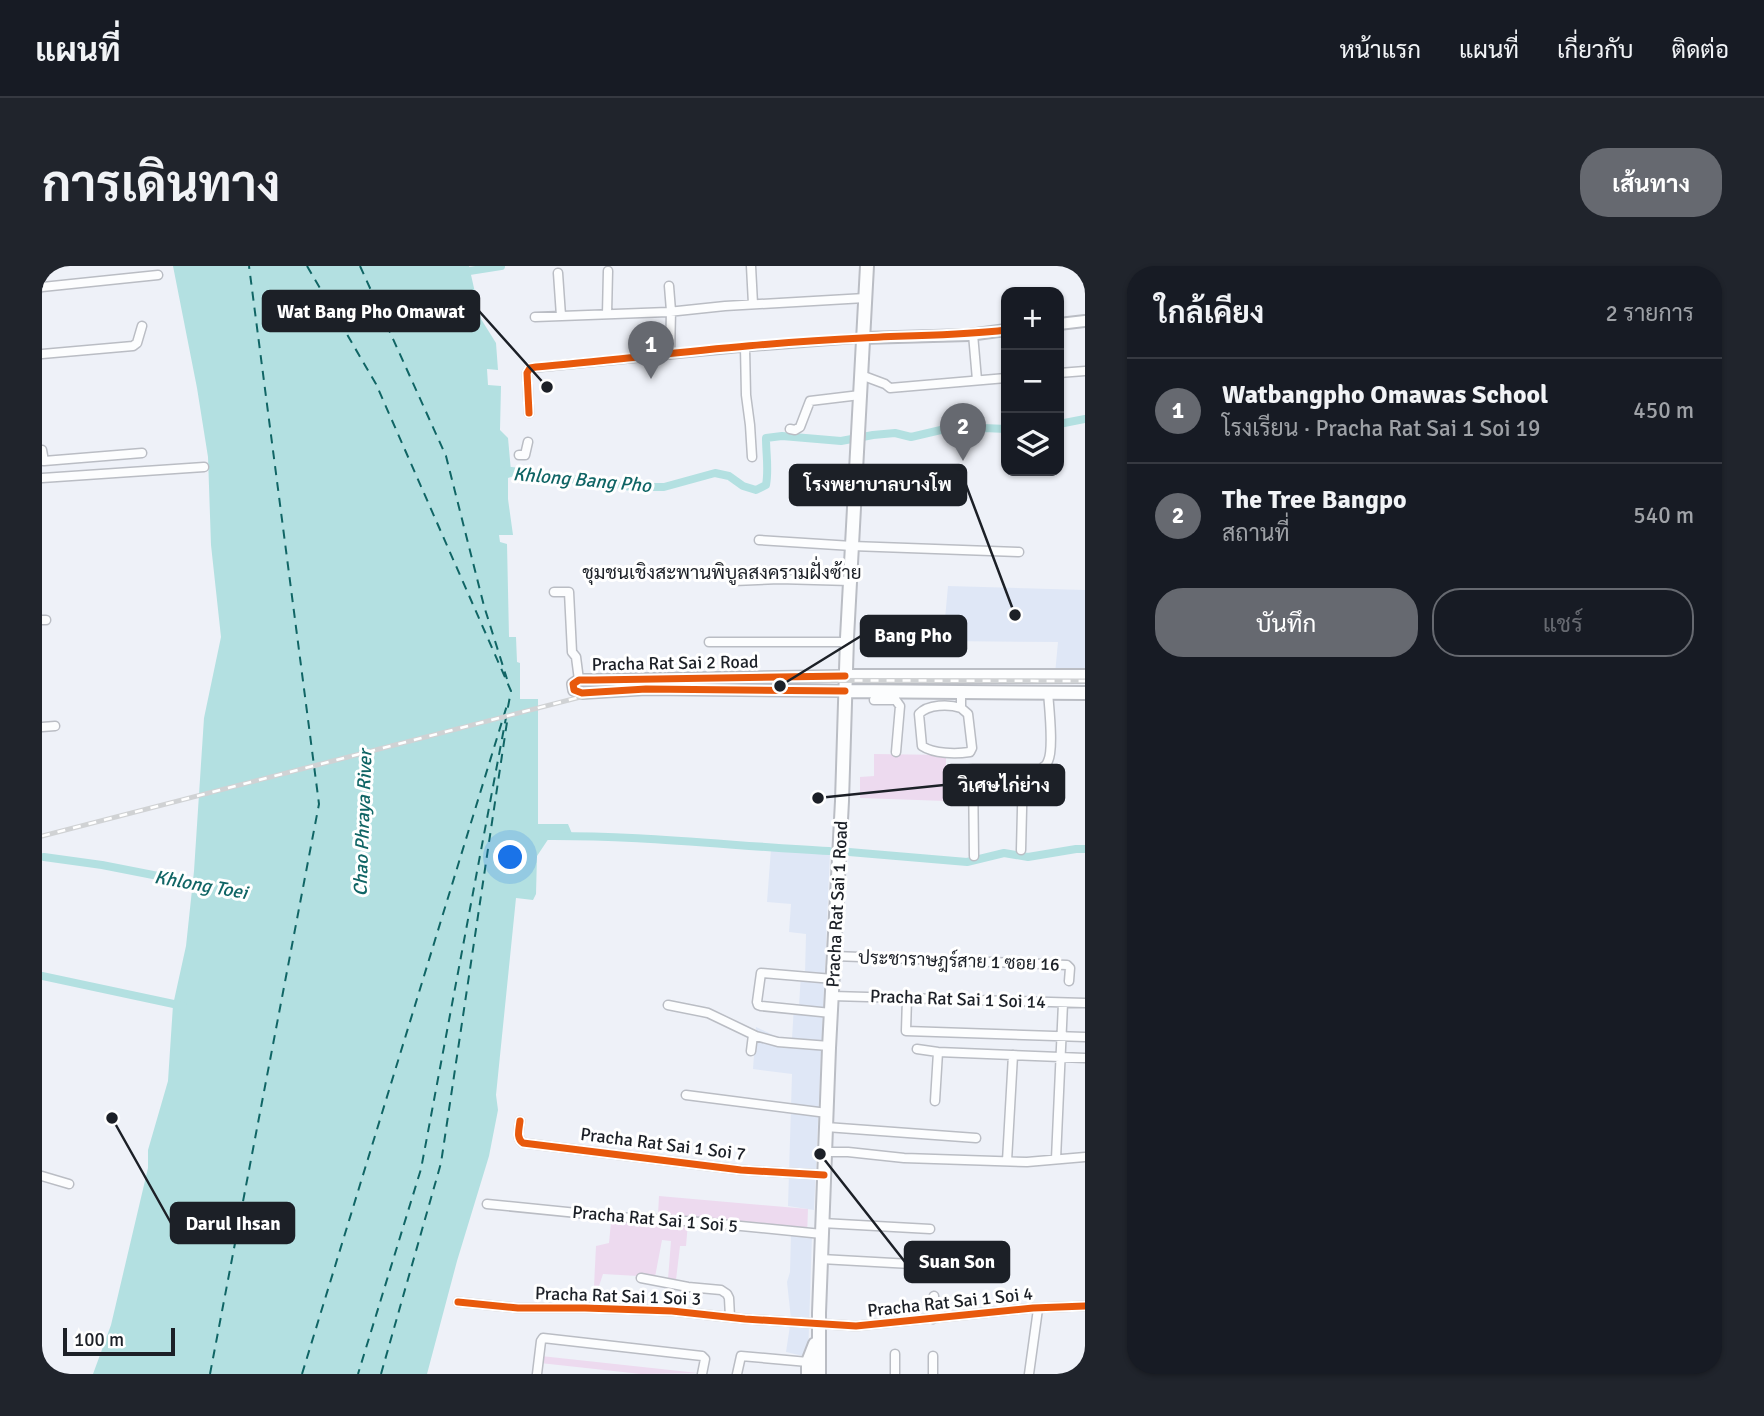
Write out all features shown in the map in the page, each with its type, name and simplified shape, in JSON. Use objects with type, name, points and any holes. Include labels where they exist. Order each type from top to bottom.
[{"type":"main road","name":"Pracha Rat Sai 1 Road","points":[[819,1374],[818,1331],[842,801],[846,642],[867,266]]},
{"type":"main road","name":"Pracha Rat Sai 2 Road","points":[[845,676],[1085,676]]},
{"type":"main road","name":"Pracha Rat Sai 2 Road","points":[[845,691],[895,695],[961,692],[1085,693]]},
{"type":"main road","points":[[808,1368],[818,1331]]},
{"type":"main road","points":[[818,1331],[826,1374]]},
{"type":"street","points":[[751,266],[754,304]]},
{"type":"street","points":[[607,314],[608,271]]},
{"type":"street","points":[[558,273],[561,316]]},
{"type":"street","points":[[42,287],[158,275]]},
{"type":"street","points":[[669,286],[670,354]]},
{"type":"street","points":[[535,317],[865,298]]},
{"type":"street","points":[[1064,323],[1085,321]]},
{"type":"street","points":[[42,354],[133,346],[142,326]]},
{"type":"street","points":[[529,413],[527,373],[530,368],[745,346],[1001,331]]},
{"type":"street","points":[[973,334],[977,380]]},
{"type":"street","points":[[745,346],[752,457]]},
{"type":"street","points":[[1064,373],[1085,371]]},
{"type":"street","points":[[861,375],[890,388],[1001,378]]},
{"type":"street","points":[[790,429],[800,427],[810,401],[860,395]]},
{"type":"street","points":[[519,455],[525,455],[528,442]]},
{"type":"street","points":[[42,450],[44,461],[142,453]]},
{"type":"street","points":[[42,478],[204,467]]},
{"type":"street","points":[[795,478],[856,477]]},
{"type":"street","points":[[759,540],[1019,552]]},
{"type":"street","points":[[734,580],[850,581]]},
{"type":"street","points":[[555,592],[569,592],[572,652],[576,657],[579,680]]},
{"type":"street","points":[[709,642],[846,642]]},
{"type":"street","name":"Pracha Rat Sai 2 Road","points":[[845,676],[579,680],[573,688],[582,693],[646,690],[845,691]]},
{"type":"street","points":[[961,692],[961,708],[968,714],[972,747],[970,752],[936,751],[922,746],[919,714],[922,710],[947,706],[961,708]]},
{"type":"street","points":[[953,771],[1040,769],[1047,764],[1050,758],[1048,692]]},
{"type":"street","points":[[874,700],[895,695],[900,706],[896,752]]},
{"type":"street","points":[[42,727],[55,726]]},
{"type":"street","points":[[973,769],[974,856]]},
{"type":"street","points":[[1021,850],[1023,769]]},
{"type":"street","name":"ประชาราษฎร์สาย 1 ซอย 16","points":[[834,956],[1067,965],[1070,968],[1069,981]]},
{"type":"street","points":[[831,1013],[761,1006],[757,1002],[761,973],[833,979]]},
{"type":"street","name":"Pracha Rat Sai 1 Soi 14","points":[[832,996],[1085,1003]]},
{"type":"street","points":[[907,998],[906,1031],[1085,1037]]},
{"type":"street","points":[[1056,1159],[1063,1003]]},
{"type":"street","points":[[668,1005],[708,1013],[753,1035],[778,1042],[829,1045]]},
{"type":"street","points":[[751,1051],[753,1035]]},
{"type":"street","points":[[917,1049],[1085,1058]]},
{"type":"street","points":[[935,1101],[938,1052]]},
{"type":"street","points":[[1007,1161],[1013,1055]]},
{"type":"street","points":[[686,1095],[827,1113]]},
{"type":"street","name":"Pracha Rat Sai 1 Soi 7","points":[[520,1121],[518,1136],[523,1143],[741,1170],[824,1175]]},
{"type":"street","points":[[826,1127],[976,1138]]},
{"type":"street","points":[[825,1152],[1027,1162],[1085,1157]]},
{"type":"street","points":[[42,1175],[69,1184]]},
{"type":"street","name":"Pracha Rat Sai 1 Soi 5","points":[[487,1204],[700,1222],[822,1228],[930,1229]]},
{"type":"street","points":[[821,1259],[929,1265]]},
{"type":"street","points":[[641,1278],[721,1290],[729,1298],[730,1317]]},
{"type":"street","points":[[933,1319],[934,1296]]},
{"type":"street","name":"Pracha Rat Sai 1 Soi 3","points":[[458,1302],[518,1308],[672,1311],[818,1331]]},
{"type":"street","name":"Pracha Rat Sai 1 Soi 4","points":[[818,1331],[1085,1306]]},
{"type":"street","points":[[1030,1374],[1038,1309]]},
{"type":"street","points":[[537,1374],[543,1338],[702,1356],[705,1359],[702,1374]]},
{"type":"street","points":[[895,1354],[895,1374]]},
{"type":"street","points":[[737,1374],[741,1356],[808,1368]]},
{"type":"street","points":[[933,1356],[933,1374]]},
{"type":"shaded area","points":[[948,586],[1085,590],[1085,674],[1055,674],[1058,642],[943,641]]},
{"type":"shaded area","points":[[874,754],[946,755],[946,801],[860,798],[860,777],[874,776]]},
{"type":"shaded area","points":[[771,849],[830,853],[814,1210],[788,1206],[792,1074],[753,1069],[756,1027],[777,1037],[792,1039],[794,1006],[799,1006],[801,974],[805,974],[806,934],[789,932],[791,904],[767,902]]},
{"type":"shaded area","points":[[659,1196],[808,1209],[807,1236],[688,1223],[686,1246],[680,1246],[676,1280],[668,1279],[671,1241],[662,1240],[655,1277],[603,1274],[599,1286],[594,1286],[596,1246],[609,1243],[612,1212],[658,1215]]},
{"type":"shaded area","points":[[791,1234],[812,1236],[808,1357],[786,1352],[791,1319],[787,1282],[790,1272]]},
{"type":"shaded area","points":[[541,1356],[698,1373],[641,1374],[540,1363]]},
{"type":"water","name":"Chao Phraya River","points":[[173,266],[469,266],[481,319],[496,343],[498,370],[487,369],[488,385],[501,386],[500,430],[508,438],[511,471],[517,475],[508,478],[513,535],[499,535],[500,542],[507,544],[509,637],[516,637],[517,662],[520,663],[520,699],[538,699],[538,824],[568,824],[573,836],[567,833],[551,835],[537,856],[536,894],[533,900],[516,898],[496,1095],[498,1110],[489,1156],[427,1374],[93,1374],[111,1325],[148,1168],[148,1150],[168,1081],[173,1005],[186,946],[194,871],[204,718],[221,637],[211,545],[208,457]]},
{"type":"waterway","points":[[463,272],[501,266]]},
{"type":"waterway","name":"Khlong Bang Pho","points":[[1064,423],[1085,419]]},
{"type":"waterway","name":"Khlong Bang Pho","points":[[501,472],[596,480],[631,487],[664,487],[715,473],[729,476],[743,486],[756,490],[766,485],[766,438],[782,436],[841,441],[895,433],[911,437],[945,429],[1001,429]]},
{"type":"waterway","points":[[542,836],[650,839],[829,851]]},
{"type":"waterway","points":[[849,852],[967,862],[1004,853],[1028,857],[1085,849]]},
{"type":"waterway","name":"Khlong Toei","points":[[44,857],[199,884]]},
{"type":"waterway","points":[[42,976],[183,1006]]},
{"type":"ferry route","points":[[210,1374],[319,804],[249,266]]},
{"type":"ferry route","points":[[307,266],[376,384],[511,691],[421,1169],[358,1374]]},
{"type":"ferry route","points":[[360,266],[446,456],[484,606],[507,679]]},
{"type":"ferry route","points":[[302,1374],[508,702]]},
{"type":"ferry route","points":[[381,1374],[441,1163],[507,722]]},
{"type":"railway","points":[[42,836],[631,684],[683,680],[1085,681]]},
{"type":"cycle path","points":[[529,413],[527,373],[530,368],[780,343],[1001,330]]},
{"type":"cycle path","points":[[845,676],[579,680],[573,684],[574,690],[582,693],[646,689],[845,691]]},
{"type":"cycle path","points":[[520,1121],[519,1136],[523,1143],[741,1170],[824,1175]]},
{"type":"cycle path","points":[[458,1302],[518,1308],[672,1311],[856,1326],[1033,1308],[1085,1306]]},
{"type":"place","name":"Watbangpho Omawas School","points":[[651,379]]},
{"type":"place","name":"Wat Bang Pho Omawat","points":[[547,387]]},
{"type":"place","name":"The Tree Bangpo","points":[[963,461]]},
{"type":"place","name":"โรงพยาบาลบางโพ","points":[[1015,615]]},
{"type":"place","name":"Bang Pho","points":[[780,686]]},
{"type":"place","name":"วิเศษไก่ย่าง","points":[[818,798]]},
{"type":"place","name":"Darul Ihsan","points":[[112,1118]]},
{"type":"place","name":"Suan Son","points":[[820,1154]]},
{"type":"district","name":"ชุมชนเชิงสะพานพิบูลสงครามฝั่งซ้าย","points":[[722,572]]}]
